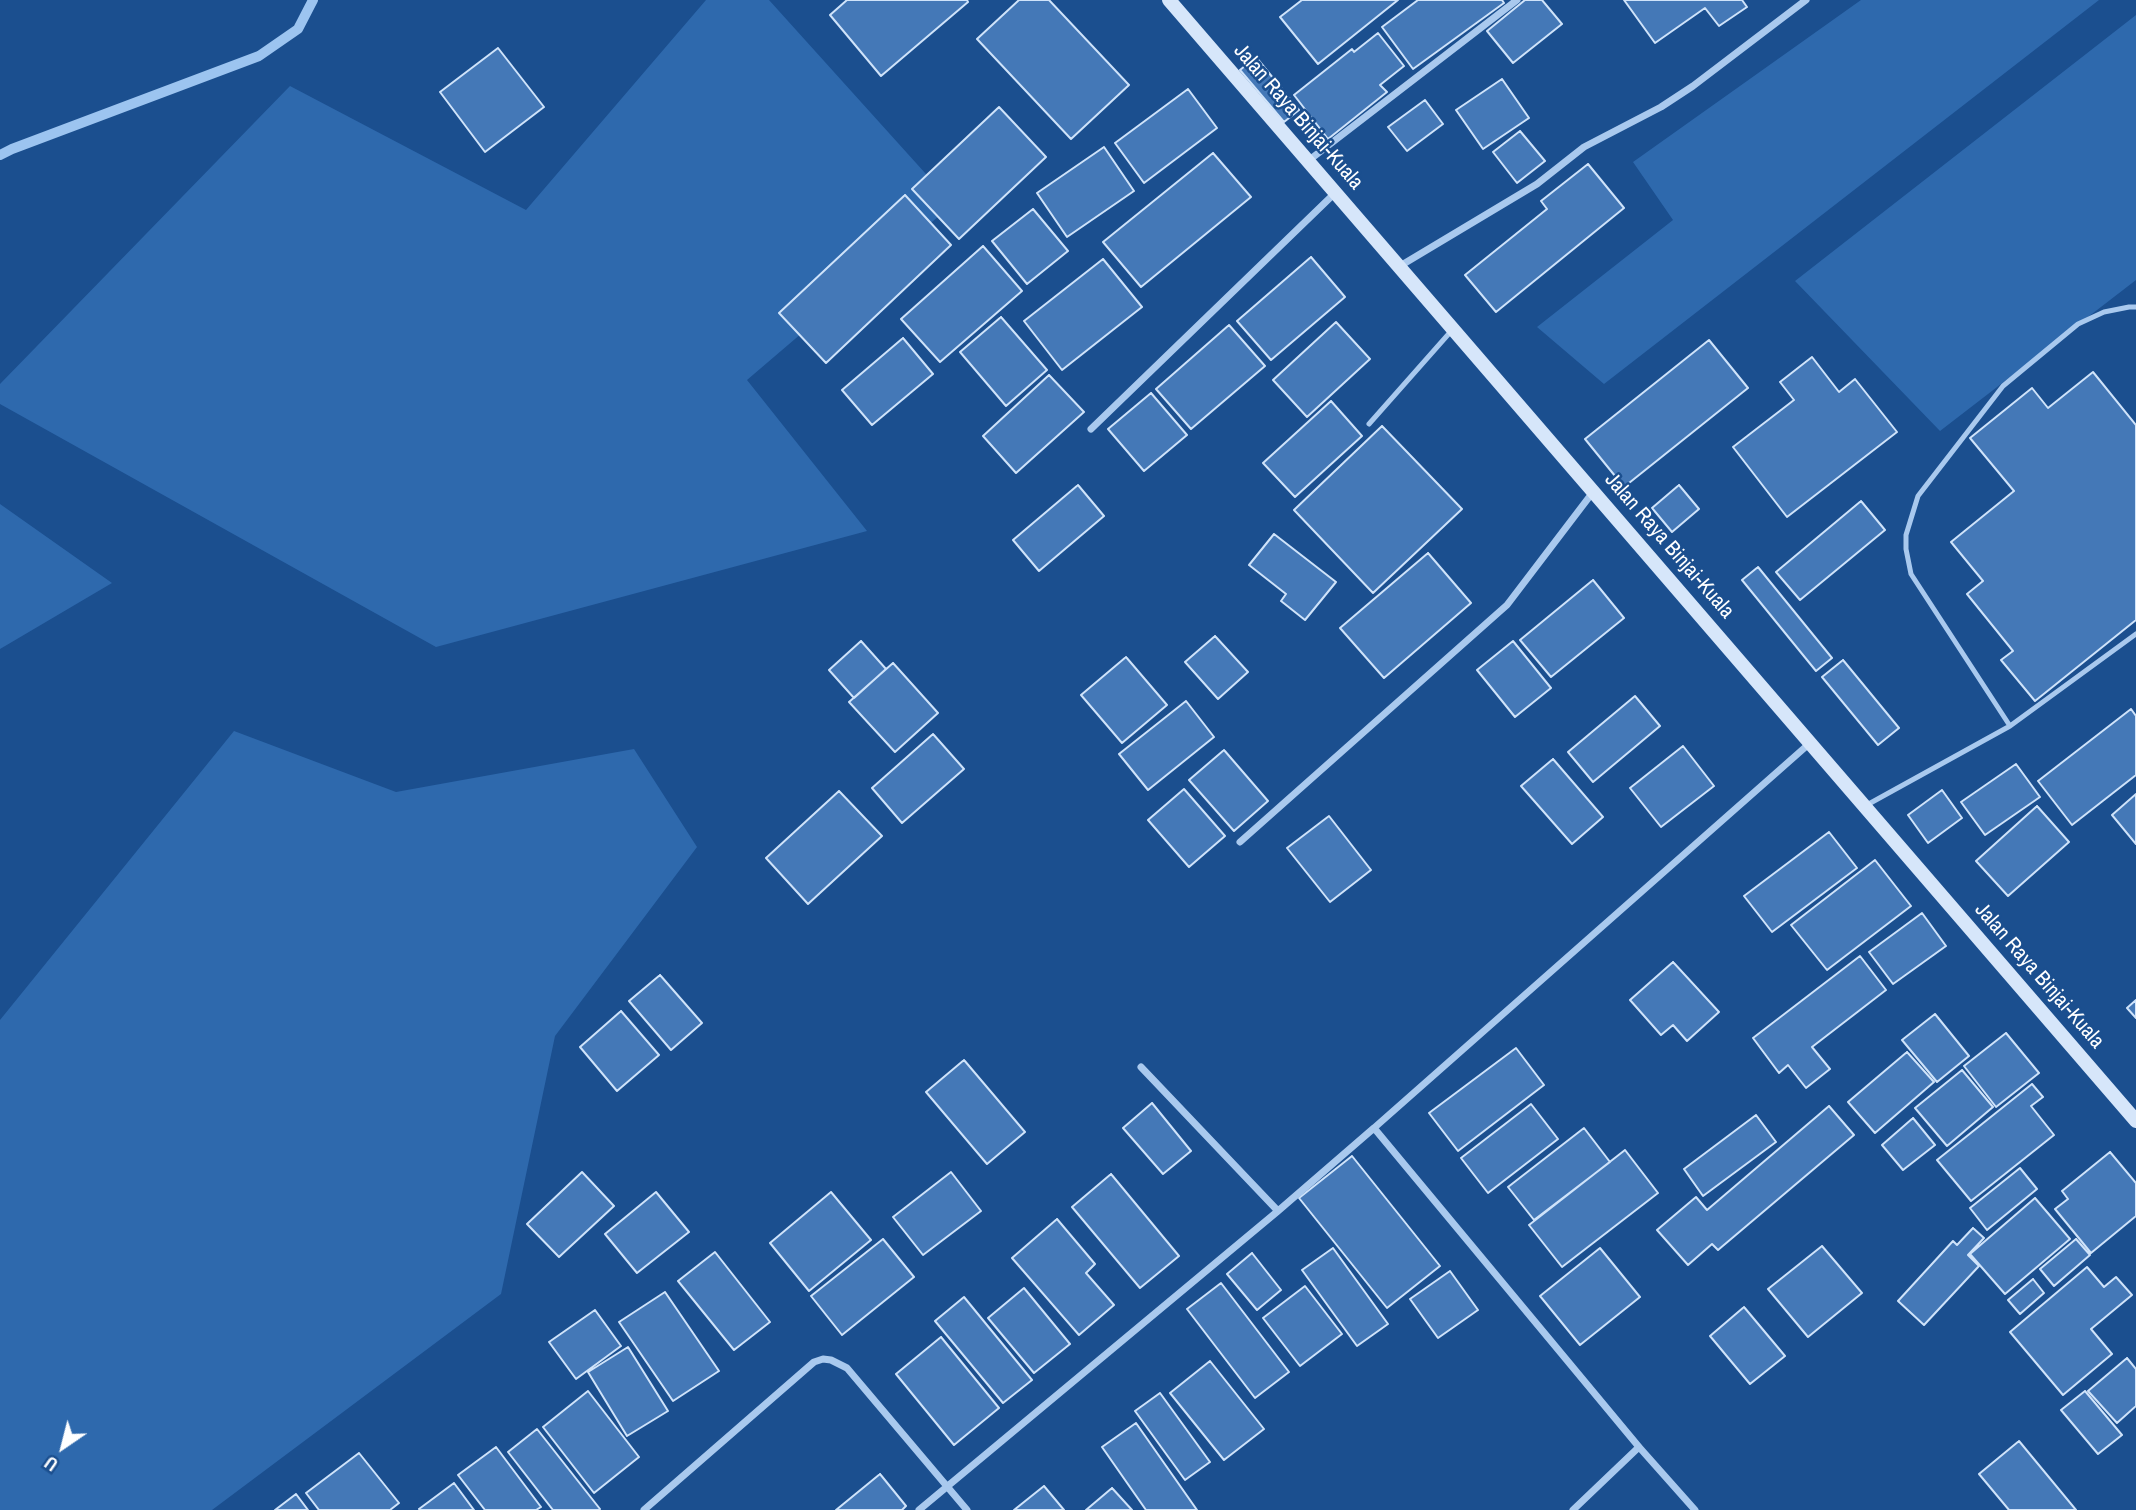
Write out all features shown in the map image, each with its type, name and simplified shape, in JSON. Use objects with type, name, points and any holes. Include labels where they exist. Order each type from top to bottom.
[{"type":"main road","name":"Jalan Raya Binjai-Kuala","points":[[1169,0],[2136,1121]]},
{"type":"street","points":[[1308,161],[1517,0]]},
{"type":"street","points":[[1399,267],[1537,184],[1584,147],[1661,107],[1693,86],[1806,0]]},
{"type":"street","points":[[1091,429],[1335,192]]},
{"type":"street","points":[[1240,842],[1507,605],[1594,492]]},
{"type":"street","points":[[919,1510],[1278,1211],[1810,743]]},
{"type":"street","points":[[1141,1067],[1278,1211]]},
{"type":"street","points":[[1374,1128],[1639,1447],[1695,1510]]},
{"type":"street","points":[[644,1510],[814,1362],[823,1359],[847,1368],[967,1510]]},
{"type":"street","points":[[1573,1510],[1639,1447]]},
{"type":"lane","points":[[2010,726],[1910,575],[1906,535],[1918,496],[2003,386],[2078,324],[2104,312],[2136,307]]},
{"type":"lane","points":[[1369,424],[1453,329]]},
{"type":"lane","points":[[1865,806],[2010,726],[2136,634]]},
{"type":"shaded area","points":[[706,0],[769,0],[953,204],[747,380],[867,531],[436,647],[0,404],[0,384],[290,86],[526,210]]},
{"type":"shaded area","points":[[1861,0],[2099,0],[1604,384],[1537,327],[1673,220],[1633,162]]},
{"type":"shaded area","points":[[2136,15],[2136,280],[1940,431],[1795,281]]},
{"type":"shaded area","points":[[0,504],[112,583],[0,649]]},
{"type":"shaded area","points":[[234,731],[396,792],[634,749],[697,847],[555,1036],[501,1294],[212,1510],[0,1510],[0,1020]]},
{"type":"building","points":[[847,0],[968,2],[881,76],[830,15]]},
{"type":"building","points":[[1019,0],[1049,0],[1129,85],[1071,139],[977,39]]},
{"type":"building","points":[[1302,0],[1398,0],[1318,64],[1280,17]]},
{"type":"building","points":[[1418,0],[1502,0],[1504,3],[1413,69],[1382,27]]},
{"type":"building","points":[[1525,0],[1542,0],[1562,24],[1513,63],[1487,31]]},
{"type":"building","points":[[1624,0],[1742,0],[1747,7],[1719,26],[1705,8],[1655,43]]},
{"type":"building","points":[[1378,33],[1404,66],[1380,85],[1387,92],[1328,139],[1294,95],[1352,49],[1354,52]]},
{"type":"building","points":[[498,48],[544,107],[485,152],[440,92]]},
{"type":"building","points":[[1256,57],[1299,110],[1284,122],[1240,70]]},
{"type":"building","points":[[1502,79],[1529,118],[1483,149],[1456,110]]},
{"type":"building","points":[[1188,89],[1217,128],[1144,183],[1115,143]]},
{"type":"building","points":[[1425,100],[1443,124],[1407,151],[1388,127]]},
{"type":"building","points":[[999,107],[1046,157],[959,239],[912,189]]},
{"type":"building","points":[[1520,131],[1545,161],[1517,183],[1493,152]]},
{"type":"building","points":[[1104,147],[1134,191],[1067,237],[1037,193]]},
{"type":"building","points":[[1213,153],[1251,197],[1141,287],[1103,242]]},
{"type":"building","points":[[1588,164],[1624,208],[1496,312],[1465,275],[1547,209],[1541,201]]},
{"type":"building","points":[[905,195],[951,245],[826,363],[779,313]]},
{"type":"building","points":[[1033,209],[1068,251],[1027,284],[992,241]]},
{"type":"building","points":[[983,246],[1022,291],[940,362],[901,319]]},
{"type":"building","points":[[1311,257],[1345,297],[1271,360],[1237,321]]},
{"type":"building","points":[[1103,259],[1142,307],[1062,370],[1024,321]]},
{"type":"building","points":[[1001,317],[1047,370],[1006,406],[960,352]]},
{"type":"building","points":[[1336,322],[1370,359],[1307,417],[1273,380]]},
{"type":"building","points":[[1229,325],[1265,366],[1191,429],[1156,389]]},
{"type":"building","points":[[903,338],[933,374],[872,425],[842,390]]},
{"type":"building","points":[[1709,340],[1748,388],[1624,487],[1585,439]]},
{"type":"building","points":[[1812,357],[1839,392],[1855,379],[1897,432],[1787,517],[1733,447],[1794,400],[1780,382]]},
{"type":"building","points":[[2093,372],[2136,425],[2136,620],[2035,701],[2001,660],[2013,651],[1967,594],[1983,581],[1951,542],[2014,491],[1970,438],[2032,388],[2048,408]]},
{"type":"building","points":[[1049,375],[1084,412],[1016,473],[983,436]]},
{"type":"building","points":[[1151,393],[1187,435],[1144,471],[1108,429]]},
{"type":"building","points":[[1331,401],[1362,436],[1295,497],[1263,463]]},
{"type":"building","points":[[1382,426],[1462,509],[1373,593],[1294,510]]},
{"type":"building","points":[[1078,485],[1104,516],[1039,571],[1013,540]]},
{"type":"building","points":[[1679,485],[1699,509],[1672,532],[1652,508]]},
{"type":"building","points":[[1861,501],[1885,530],[1800,600],[1776,572]]},
{"type":"building","points":[[1274,534],[1336,582],[1305,620],[1281,601],[1286,594],[1249,565]]},
{"type":"building","points":[[1428,553],[1471,603],[1384,678],[1340,628]]},
{"type":"building","points":[[1758,567],[1832,658],[1816,671],[1742,580]]},
{"type":"building","points":[[1593,580],[1624,618],[1551,677],[1520,640]]},
{"type":"building","points":[[1215,636],[1248,672],[1218,699],[1185,662]]},
{"type":"building","points":[[861,641],[886,669],[854,698],[829,670]]},
{"type":"building","points":[[1513,641],[1551,688],[1515,717],[1477,670]]},
{"type":"building","points":[[1126,657],[1167,705],[1122,743],[1081,695]]},
{"type":"building","points":[[1843,660],[1899,728],[1878,745],[1822,677]]},
{"type":"building","points":[[893,663],[938,713],[895,752],[849,702]]},
{"type":"building","points":[[1635,696],[1660,726],[1593,782],[1568,752]]},
{"type":"building","points":[[1186,701],[1214,737],[1148,790],[1119,754]]},
{"type":"building","points":[[2131,709],[2136,716],[2136,775],[2072,825],[2038,781]]},
{"type":"building","points":[[933,734],[964,769],[902,823],[872,788]]},
{"type":"building","points":[[1683,746],[1714,786],[1661,827],[1630,788]]},
{"type":"building","points":[[1224,750],[1268,801],[1234,831],[1189,780]]},
{"type":"building","points":[[1553,759],[1603,817],[1572,844],[1521,786]]},
{"type":"building","points":[[2016,764],[2040,797],[1985,835],[1961,802]]},
{"type":"building","points":[[1184,789],[1225,836],[1189,867],[1148,820]]},
{"type":"building","points":[[1942,790],[1962,818],[1928,843],[1908,815]]},
{"type":"building","points":[[839,791],[882,836],[808,904],[766,858]]},
{"type":"building","points":[[2136,794],[2136,844],[2112,815]]},
{"type":"building","points":[[2037,806],[2069,842],[2008,896],[1976,861]]},
{"type":"building","points":[[1329,816],[1371,870],[1330,902],[1287,848]]},
{"type":"building","points":[[1829,832],[1857,868],[1772,932],[1744,896]]},
{"type":"building","points":[[1875,860],[1911,906],[1827,970],[1791,925]]},
{"type":"building","points":[[1922,913],[1946,946],[1893,984],[1869,952]]},
{"type":"building","points":[[1860,956],[1886,990],[1812,1047],[1830,1069],[1806,1088],[1788,1065],[1779,1073],[1753,1038]]},
{"type":"building","points":[[1673,962],[1719,1012],[1687,1041],[1673,1025],[1661,1035],[1630,1000]]},
{"type":"building","points":[[660,975],[702,1023],[671,1050],[629,1001]]},
{"type":"building","points":[[2136,1000],[2136,1018],[2127,1008]]},
{"type":"building","points":[[621,1011],[659,1055],[617,1091],[580,1047]]},
{"type":"building","points":[[1935,1014],[1969,1056],[1937,1082],[1902,1040]]},
{"type":"building","points":[[2006,1033],[2039,1073],[1996,1107],[1964,1066]]},
{"type":"building","points":[[1516,1048],[1544,1085],[1458,1151],[1429,1113]]},
{"type":"building","points":[[1907,1052],[1934,1082],[1875,1133],[1848,1102]]},
{"type":"building","points":[[964,1060],[1025,1132],[987,1164],[926,1092]]},
{"type":"building","points":[[1962,1070],[1993,1107],[1947,1146],[1915,1108]]},
{"type":"building","points":[[2032,1084],[2043,1097],[2031,1106],[2054,1135],[1971,1201],[1937,1160]]},
{"type":"building","points":[[1152,1103],[1191,1151],[1163,1174],[1123,1128]]},
{"type":"building","points":[[1531,1104],[1558,1139],[1488,1193],[1461,1158]]},
{"type":"building","points":[[1829,1106],[1854,1135],[1718,1250],[1712,1244],[1688,1265],[1657,1230],[1696,1197],[1707,1210]]},
{"type":"building","points":[[1756,1115],[1776,1142],[1703,1196],[1684,1169]]},
{"type":"building","points":[[1913,1118],[1935,1145],[1903,1170],[1882,1145]]},
{"type":"building","points":[[1584,1128],[1610,1162],[1534,1220],[1508,1187]]},
{"type":"building","points":[[1625,1150],[1658,1193],[1562,1267],[1529,1225]]},
{"type":"building","points":[[2110,1152],[2136,1183],[2136,1216],[2091,1253],[2055,1209],[2068,1199],[2062,1191]]},
{"type":"building","points":[[1352,1156],[1440,1266],[1387,1308],[1299,1198]]},
{"type":"building","points":[[2020,1168],[2037,1189],[1987,1230],[1970,1208]]},
{"type":"building","points":[[582,1172],[614,1206],[559,1257],[527,1224]]},
{"type":"building","points":[[951,1172],[981,1211],[923,1255],[893,1217]]},
{"type":"building","points":[[1111,1174],[1179,1256],[1140,1288],[1072,1207]]},
{"type":"building","points":[[656,1192],[689,1232],[637,1273],[605,1234]]},
{"type":"building","points":[[831,1192],[871,1240],[809,1291],[770,1243]]},
{"type":"building","points":[[2035,1198],[2070,1239],[2005,1294],[1970,1254]]},
{"type":"building","points":[[1057,1219],[1095,1264],[1086,1273],[1114,1305],[1079,1335],[1012,1258]]},
{"type":"building","points":[[1973,1228],[1984,1238],[1968,1255],[1979,1266],[1924,1325],[1898,1301],[1953,1241],[1957,1245]]},
{"type":"building","points":[[883,1239],[914,1277],[842,1335],[811,1296]]},
{"type":"building","points":[[2076,1239],[2090,1255],[2054,1286],[2040,1269]]},
{"type":"building","points":[[1822,1246],[1862,1293],[1808,1337],[1768,1289]]},
{"type":"building","points":[[1333,1248],[1388,1324],[1357,1346],[1302,1270]]},
{"type":"building","points":[[1600,1248],[1640,1297],[1580,1345],[1540,1296]]},
{"type":"building","points":[[715,1252],[770,1322],[734,1350],[678,1281]]},
{"type":"building","points":[[1252,1253],[1281,1290],[1257,1310],[1227,1274]]},
{"type":"building","points":[[2087,1267],[2104,1287],[2116,1277],[2132,1295],[2091,1329],[2112,1354],[2063,1395],[2010,1332]]},
{"type":"building","points":[[1450,1271],[1478,1310],[1438,1338],[1410,1299]]},
{"type":"building","points":[[2033,1279],[2044,1293],[2020,1314],[2008,1300]]},
{"type":"building","points":[[1221,1283],[1289,1372],[1255,1398],[1187,1309]]},
{"type":"building","points":[[1305,1286],[1342,1334],[1300,1366],[1263,1318]]},
{"type":"building","points":[[1024,1288],[1070,1344],[1034,1373],[988,1318]]},
{"type":"building","points":[[665,1292],[719,1371],[673,1401],[619,1322]]},
{"type":"building","points":[[964,1297],[1032,1380],[1003,1403],[935,1321]]},
{"type":"building","points":[[1744,1307],[1785,1356],[1750,1384],[1710,1336]]},
{"type":"building","points":[[595,1310],[621,1346],[576,1379],[549,1342]]},
{"type":"building","points":[[941,1337],[999,1408],[954,1445],[896,1374]]},
{"type":"building","points":[[628,1347],[668,1411],[627,1436],[588,1372]]},
{"type":"building","points":[[2127,1358],[2136,1369],[2136,1406],[2117,1423],[2088,1391]]},
{"type":"building","points":[[1210,1361],[1264,1429],[1224,1460],[1170,1393]]},
{"type":"building","points":[[588,1391],[639,1457],[594,1493],[543,1427]]},
{"type":"building","points":[[2085,1391],[2122,1435],[2098,1454],[2061,1410]]},
{"type":"building","points":[[1160,1393],[1210,1462],[1185,1480],[1135,1411]]},
{"type":"building","points":[[1136,1423],[1197,1510],[1146,1510],[1102,1447]]},
{"type":"building","points":[[537,1429],[599,1510],[553,1510],[508,1452]]},
{"type":"building","points":[[2019,1441],[2076,1510],[2009,1510],[1979,1474]]},
{"type":"building","points":[[496,1447],[541,1507],[536,1510],[485,1510],[458,1475]]},
{"type":"building","points":[[359,1453],[399,1503],[390,1510],[319,1510],[306,1493]]},
{"type":"building","points":[[880,1474],[906,1506],[902,1510],[836,1510]]},
{"type":"building","points":[[454,1483],[474,1510],[419,1509]]},
{"type":"building","points":[[1044,1486],[1064,1510],[1014,1510]]},
{"type":"building","points":[[1112,1488],[1132,1510],[1086,1510]]},
{"type":"building","points":[[296,1494],[308,1510],[275,1510]]},
{"type":"waterway","points":[[0,155],[259,56],[298,29],[313,0]]}]
